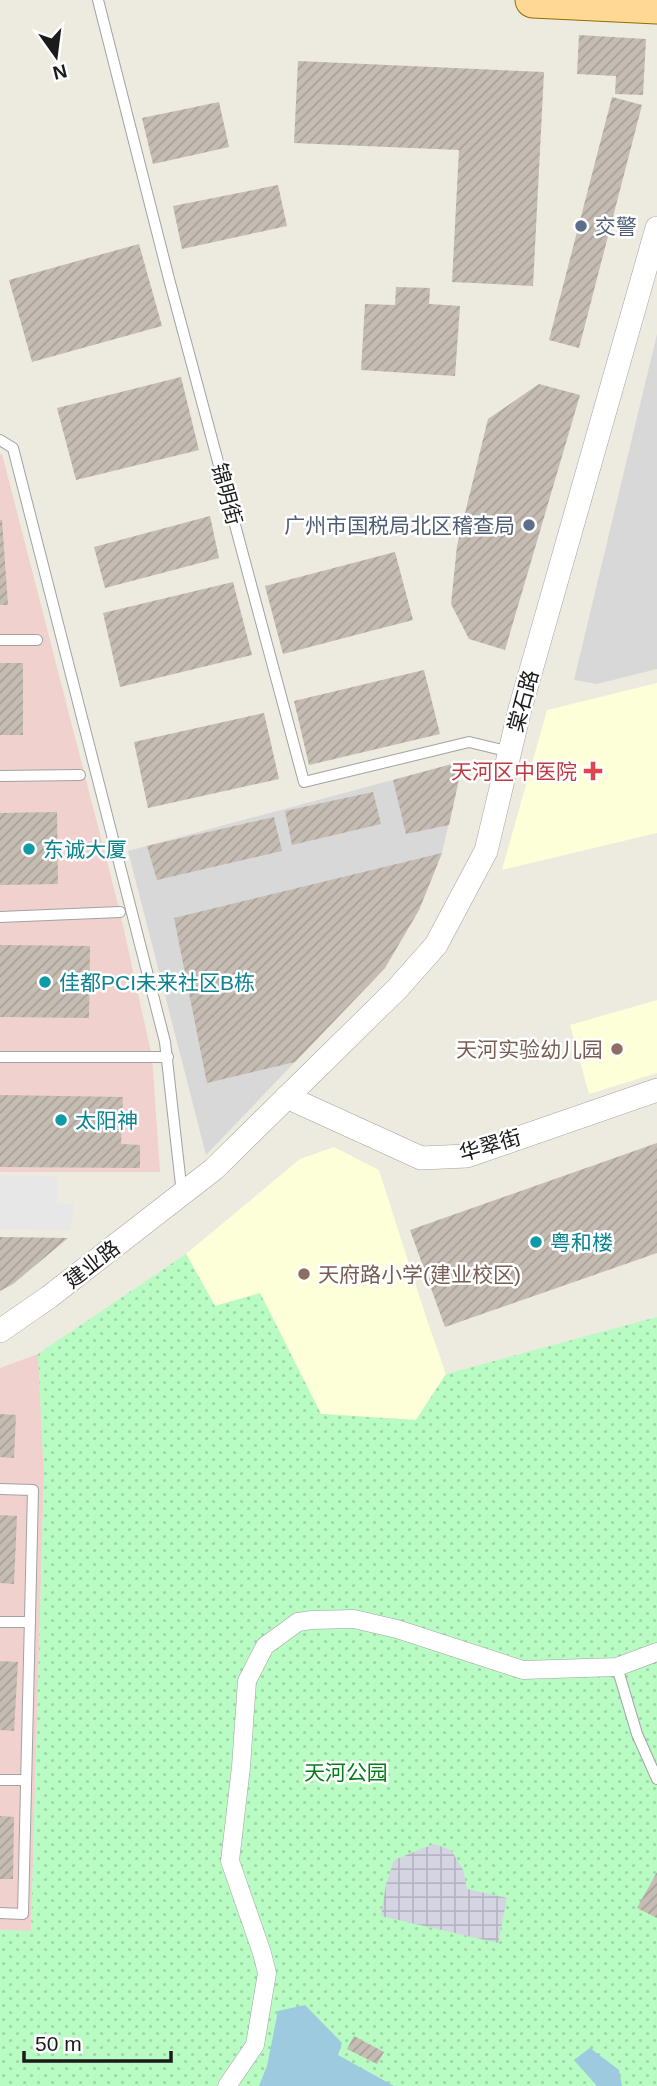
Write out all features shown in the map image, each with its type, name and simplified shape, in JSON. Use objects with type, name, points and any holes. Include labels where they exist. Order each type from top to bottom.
[{"type":"main road","points":[[533,0],[657,6]]},
{"type":"street","name":"棠石路","points":[[181,1194],[214,1168],[397,989],[436,945],[486,851],[520,709],[657,228]]},
{"type":"street","name":"华翠街","points":[[286,1097],[421,1158],[467,1156],[657,1090]]},
{"type":"street","name":"建业路","points":[[0,1331],[49,1297],[181,1194]]},
{"type":"street","points":[[228,2086],[255,2045],[267,1973],[230,1861],[241,1767],[247,1681],[265,1646],[298,1622],[354,1619],[397,1629],[523,1670],[617,1667],[657,1652]]},
{"type":"lane","name":"锦明街","points":[[98,0],[304,782],[469,742],[510,752]]},
{"type":"lane","points":[[0,440],[13,449],[168,1057],[181,1194]]},
{"type":"lane","points":[[0,640],[37,640]]},
{"type":"lane","points":[[0,776],[80,775]]},
{"type":"lane","points":[[0,917],[120,912]]},
{"type":"lane","points":[[0,1057],[168,1057]]},
{"type":"lane","points":[[0,1489],[33,1490],[23,1914],[0,1913]]},
{"type":"lane","points":[[0,1622],[30,1622]]},
{"type":"lane","points":[[617,1667],[637,1734],[657,1779]]},
{"type":"lane","points":[[0,1780],[26,1780]]},
{"type":"shaded area","points":[[657,334],[657,669],[597,684],[574,680]]},
{"type":"shaded area","points":[[0,454],[120,912],[152,1057],[160,1172],[0,1172]]},
{"type":"shaded area","name":"天河区中医院","points":[[657,683],[657,833],[502,870],[547,710]]},
{"type":"shaded area","points":[[463,761],[442,853],[419,910],[385,968],[206,1155],[128,851]]},
{"type":"shaded area","name":"天河实验幼儿园","points":[[657,1000],[657,1073],[589,1094],[570,1025]]},
{"type":"shaded area","name":"天府路小学(建业校区)","points":[[334,1147],[379,1170],[446,1374],[416,1420],[321,1414],[260,1293],[215,1306],[186,1254],[300,1159]]},
{"type":"shaded area","points":[[0,1175],[57,1176],[57,1204],[74,1204],[70,1230],[0,1229]]},
{"type":"shaded area","points":[[38,1354],[44,1475],[31,1931],[0,1930],[0,1368]]},
{"type":"shaded area","points":[[434,1844],[451,1850],[463,1870],[467,1889],[507,1898],[498,1943],[381,1916],[386,1885],[394,1860]]},
{"type":"green space","name":"天河公园","points":[[186,1254],[215,1306],[260,1293],[321,1414],[416,1420],[446,1374],[657,1317],[657,2086],[0,2086],[0,1930],[31,1931],[44,1475],[38,1354]]},
{"type":"water","points":[[305,2005],[342,2043],[338,2055],[394,2086],[259,2086],[267,2066],[278,2011]]},
{"type":"water","points":[[590,2048],[619,2070],[622,2086],[597,2086],[574,2060]]},
{"type":"building","points":[[579,35],[646,39],[643,95],[615,94],[616,76],[577,74]]},
{"type":"building","points":[[298,61],[544,72],[533,286],[452,282],[459,150],[294,143]]},
{"type":"building","points":[[612,97],[642,105],[579,348],[549,340]]},
{"type":"building","points":[[219,102],[229,147],[153,164],[142,118]]},
{"type":"building","points":[[278,185],[287,226],[182,249],[173,206]]},
{"type":"building","points":[[139,244],[162,326],[32,362],[9,280]]},
{"type":"building","points":[[396,287],[430,288],[429,304],[460,306],[455,376],[361,370],[365,304],[395,305]]},
{"type":"building","points":[[181,377],[199,450],[76,480],[57,408]]},
{"type":"building","points":[[539,384],[580,395],[505,650],[469,639],[451,604],[457,546],[488,419]]},
{"type":"building","points":[[210,516],[219,558],[105,588],[94,547]]},
{"type":"building","points":[[2,520],[8,605],[0,605]]},
{"type":"building","points":[[395,552],[413,620],[283,654],[265,586]]},
{"type":"building","points":[[233,582],[252,655],[120,687],[103,613]]},
{"type":"building","points":[[0,663],[23,663],[23,735],[0,735]]},
{"type":"building","points":[[424,670],[440,734],[309,765],[294,701]]},
{"type":"building","points":[[264,713],[279,779],[148,808],[134,742]]},
{"type":"building","points":[[463,761],[449,825],[406,834],[393,780]]},
{"type":"building","points":[[373,792],[381,824],[292,845],[285,811]]},
{"type":"building","name":"东诚大厦","points":[[57,812],[58,884],[0,885],[0,813]]},
{"type":"building","points":[[274,817],[282,851],[157,880],[147,846]]},
{"type":"building","points":[[442,853],[419,910],[385,968],[295,1062],[207,1083],[174,918]]},
{"type":"building","name":"佳都PCI未来社区B栋","points":[[0,945],[90,946],[89,1018],[0,1017]]},
{"type":"building","name":"太阳神","points":[[0,1095],[123,1097],[121,1144],[140,1145],[140,1168],[0,1167]]},
{"type":"building","name":"粤和楼","points":[[657,1143],[657,1253],[445,1327],[410,1230]]},
{"type":"building","points":[[0,1237],[68,1238],[13,1284],[0,1291]]},
{"type":"building","points":[[0,1414],[16,1415],[14,1458],[0,1457]]},
{"type":"building","points":[[0,1515],[17,1516],[14,1584],[0,1583]]},
{"type":"building","points":[[0,1661],[18,1662],[14,1731],[0,1730]]},
{"type":"building","points":[[0,1816],[14,1817],[13,1879],[0,1879]]},
{"type":"building","points":[[657,1872],[657,1918],[637,1908]]},
{"type":"building","points":[[354,2036],[384,2052],[377,2064],[347,2049]]},
{"type":"place","name":"交警","points":[[581,226]]},
{"type":"place","name":"广州市国税局北区稽查局","points":[[529,525]]},
{"type":"place","name":"天河区中医院","points":[[593,771]]},
{"type":"place","name":"东诚大厦","points":[[29,849]]},
{"type":"place","name":"佳都PCI未来社区B栋","points":[[45,982]]},
{"type":"place","name":"天河实验幼儿园","points":[[617,1049]]},
{"type":"place","name":"太阳神","points":[[61,1120]]},
{"type":"place","name":"粤和楼","points":[[536,1242]]},
{"type":"place","name":"天府路小学(建业校区)","points":[[304,1274]]}]
